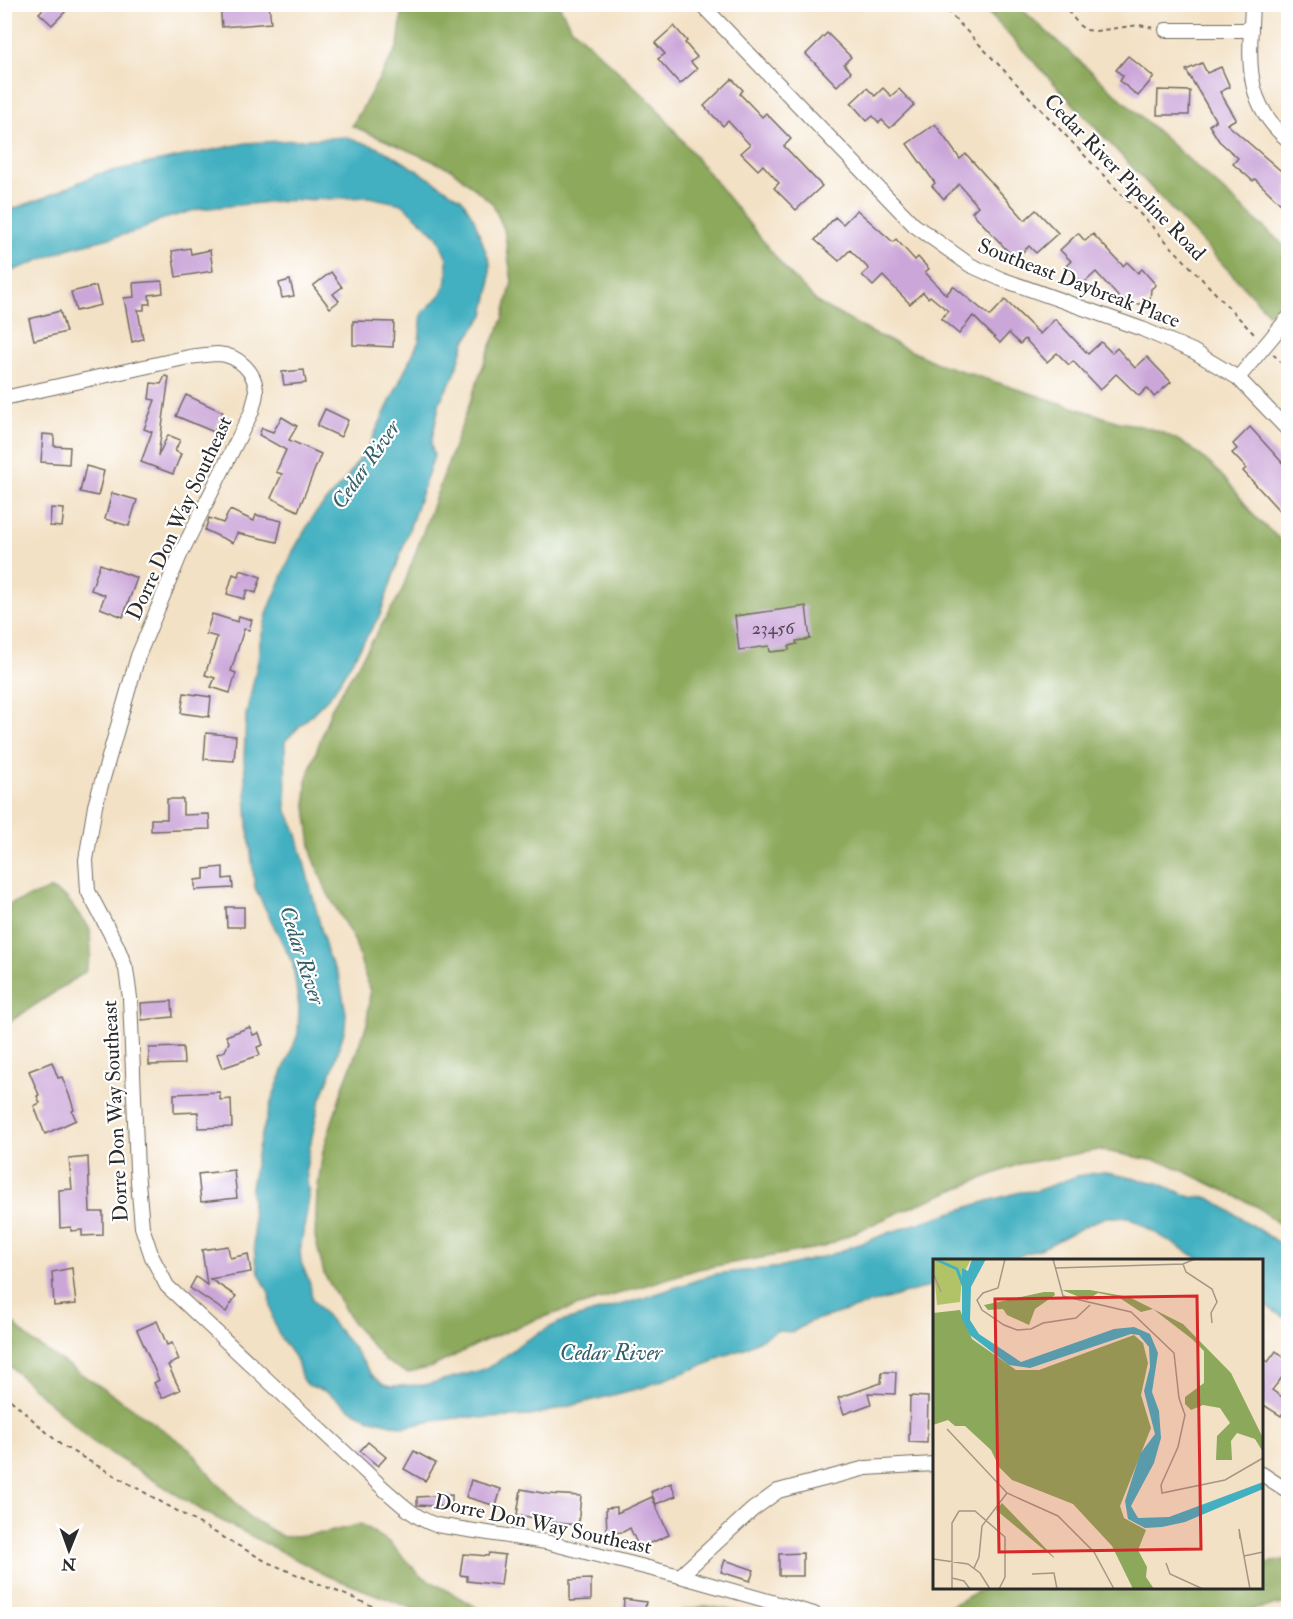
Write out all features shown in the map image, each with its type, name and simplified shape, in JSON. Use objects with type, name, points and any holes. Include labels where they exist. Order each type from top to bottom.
[{"type":"street","name":"Southeast Daybreak Place","points":[[701,4],[914,225],[970,265],[1001,279],[1142,329],[1193,351],[1238,378],[1288,430]]},
{"type":"street","points":[[1252,4],[1250,70],[1256,98],[1264,113],[1288,140]]},
{"type":"street","points":[[1166,30],[1251,30]]},
{"type":"street","points":[[1238,378],[1288,318]]},
{"type":"street","name":"Dorre Don Way Southeast","points":[[4,398],[189,357],[224,355],[242,363],[252,375],[256,391],[252,411],[180,555],[138,656],[95,806],[86,860],[88,891],[117,946],[126,969],[130,998],[142,1227],[152,1257],[167,1286],[413,1514],[436,1525],[546,1542],[680,1576],[814,1614]]},
{"type":"street","points":[[680,1576],[752,1510],[778,1491],[866,1468],[933,1464]]},
{"type":"street","points":[[1263,1475],[1288,1491]]},
{"type":"path","name":"Cedar River Pipeline Road","points":[[941,4],[1288,370]]},
{"type":"path","points":[[1062,4],[1086,30],[1096,31],[1139,25],[1166,30]]},
{"type":"path","points":[[4,1394],[61,1445],[267,1562],[391,1614]]},
{"type":"green space","points":[[403,5],[559,5],[570,26],[654,105],[787,271],[818,303],[873,333],[937,363],[1119,422],[1151,429],[1178,440],[1214,468],[1234,489],[1255,517],[1286,548],[1288,554],[1288,1231],[1256,1206],[1167,1163],[1099,1150],[1019,1164],[906,1209],[823,1247],[698,1269],[537,1319],[484,1341],[432,1367],[407,1373],[385,1361],[352,1322],[324,1274],[315,1237],[317,1193],[323,1151],[343,1087],[367,1024],[370,992],[355,942],[327,892],[312,854],[306,807],[306,781],[331,709],[401,593],[488,352],[503,319],[512,282],[504,229],[492,203],[451,169],[352,126],[398,46]]},
{"type":"green space","points":[[981,5],[1017,5],[1288,249],[1288,292],[1269,314]]},
{"type":"green space","points":[[51,889],[67,898],[90,929],[91,954],[85,972],[5,1025],[5,906]]},
{"type":"green space","points":[[5,1316],[34,1343],[127,1404],[190,1449],[215,1481],[249,1517],[283,1537],[325,1533],[361,1524],[389,1542],[420,1575],[488,1614],[426,1614],[328,1576],[203,1511],[94,1443],[5,1362]]},
{"type":"green space","points":[[1288,1559],[1288,1603],[1228,1614],[936,1614],[982,1589],[1263,1589],[1263,1564]]},
{"type":"green space","points":[[705,1606],[755,1614],[678,1614],[681,1611]]},
{"type":"water","name":"Cedar River","points":[[346,137],[376,147],[462,199],[474,219],[490,263],[490,288],[484,315],[465,341],[455,374],[440,401],[431,444],[434,456],[380,615],[332,694],[285,741],[286,809],[296,831],[328,956],[339,976],[346,1013],[345,1028],[319,1104],[310,1146],[306,1169],[309,1198],[300,1251],[301,1262],[310,1284],[312,1299],[351,1345],[373,1376],[384,1384],[392,1386],[424,1385],[478,1371],[495,1364],[523,1342],[558,1323],[715,1274],[782,1267],[830,1255],[891,1232],[981,1203],[1020,1192],[1036,1191],[1077,1176],[1102,1172],[1158,1183],[1191,1197],[1210,1198],[1288,1249],[1288,1320],[1263,1304],[1263,1259],[1199,1259],[1129,1217],[1106,1217],[1047,1246],[1011,1259],[933,1259],[933,1285],[809,1322],[793,1332],[776,1331],[743,1349],[644,1387],[531,1416],[465,1417],[404,1427],[368,1418],[327,1392],[308,1385],[302,1379],[297,1361],[280,1337],[273,1320],[269,1293],[259,1273],[255,1258],[251,1187],[259,1144],[273,1096],[298,1034],[299,1008],[293,964],[255,888],[244,759],[246,715],[268,611],[293,551],[314,515],[345,480],[361,457],[363,458],[419,341],[422,313],[439,297],[447,281],[447,258],[437,236],[402,204],[369,197],[279,201],[199,209],[160,220],[138,231],[70,248],[5,274],[4,212],[41,199],[98,174],[246,143]]},
{"type":"building","points":[[48,4],[61,4],[67,10],[52,25],[39,13]]},
{"type":"building","points":[[220,4],[269,4],[271,23],[222,27]]},
{"type":"building","points":[[674,26],[697,57],[691,62],[697,69],[680,84],[658,59],[665,54],[655,43]]},
{"type":"building","points":[[827,33],[851,57],[844,64],[851,72],[837,86],[806,54]]},
{"type":"building","points":[[1128,56],[1154,77],[1138,96],[1120,81],[1123,76],[1116,70]]},
{"type":"building","points":[[1202,63],[1207,73],[1221,67],[1230,87],[1220,92],[1236,119],[1227,124],[1288,177],[1288,211],[1255,179],[1253,181],[1233,164],[1238,158],[1219,141],[1209,125],[1216,121],[1186,70]]},
{"type":"building","points":[[732,79],[743,90],[740,94],[762,117],[766,113],[791,139],[784,146],[822,186],[796,210],[774,188],[779,183],[763,165],[758,170],[741,153],[750,145],[728,121],[723,126],[704,106]]},
{"type":"building","points":[[867,88],[875,96],[883,88],[891,96],[899,89],[914,105],[890,128],[882,120],[879,123],[873,116],[867,121],[851,103]]},
{"type":"building","points":[[1158,90],[1190,91],[1189,115],[1157,115]]},
{"type":"building","points":[[935,124],[960,159],[966,154],[1025,220],[1036,210],[1058,233],[1036,253],[1029,246],[1015,259],[972,212],[978,206],[959,184],[944,199],[932,186],[935,183],[907,144]]},
{"type":"building","points":[[857,210],[893,242],[896,239],[915,260],[918,257],[929,269],[925,272],[946,295],[953,286],[990,316],[1005,300],[1040,334],[1055,319],[1088,354],[1101,342],[1112,353],[1117,348],[1135,368],[1147,357],[1171,382],[1154,397],[1147,388],[1139,396],[1116,374],[1100,390],[1073,361],[1069,365],[1057,353],[1047,362],[1025,339],[1020,344],[1009,333],[1000,343],[973,316],[959,334],[941,319],[948,311],[930,296],[928,298],[923,292],[910,304],[883,276],[873,286],[862,275],[869,269],[850,250],[839,261],[815,240],[835,217],[843,224]]},
{"type":"building","points":[[1078,233],[1085,241],[1093,234],[1123,266],[1127,262],[1138,273],[1142,269],[1156,285],[1151,289],[1150,300],[1146,304],[1131,304],[1126,299],[1123,302],[1096,272],[1083,284],[1066,266],[1071,261],[1060,250]]},
{"type":"building","points":[[190,248],[191,254],[210,250],[213,271],[176,277],[172,251]]},
{"type":"building","points":[[331,272],[342,287],[333,294],[339,301],[330,308],[313,286]]},
{"type":"building","points":[[290,280],[294,296],[282,298],[279,283]]},
{"type":"building","points":[[162,281],[163,293],[149,295],[150,304],[144,304],[144,310],[138,310],[143,339],[132,342],[124,298],[134,297],[133,283]]},
{"type":"building","points":[[96,286],[101,305],[76,311],[71,292]]},
{"type":"building","points":[[60,311],[66,332],[34,340],[29,319]]},
{"type":"building","points":[[353,321],[394,322],[393,347],[353,345]]},
{"type":"building","points":[[304,370],[306,383],[284,385],[282,372]]},
{"type":"building","points":[[165,376],[169,377],[158,456],[168,435],[180,440],[175,451],[181,454],[173,474],[141,462],[152,432],[144,429],[155,400],[149,399],[151,383],[161,384]]},
{"type":"building","points":[[186,395],[223,412],[214,432],[176,416]]},
{"type":"building","points":[[325,409],[348,420],[341,437],[317,426]]},
{"type":"building","points":[[282,417],[297,426],[289,440],[321,454],[298,511],[271,498],[282,474],[276,472],[286,450],[259,435],[262,428],[273,432]]},
{"type":"building","points":[[1250,427],[1288,469],[1288,520],[1243,471],[1246,468],[1232,453],[1237,449],[1233,444]]},
{"type":"building","points":[[43,434],[54,435],[54,446],[70,447],[69,464],[41,462]]},
{"type":"building","points":[[86,466],[104,471],[98,496],[80,492]]},
{"type":"building","points":[[112,493],[137,500],[129,526],[105,519]]},
{"type":"building","points":[[51,508],[64,509],[62,527],[50,526]]},
{"type":"building","points":[[230,510],[254,521],[256,515],[282,521],[277,542],[237,533],[233,543],[205,530],[209,518],[223,523]]},
{"type":"building","points":[[100,564],[137,578],[123,617],[100,608],[105,595],[91,590]]},
{"type":"building","points":[[240,570],[261,577],[256,593],[247,590],[244,599],[227,594],[233,574],[238,576]]},
{"type":"building","points":[[806,606],[810,639],[796,641],[797,644],[789,646],[789,650],[770,652],[769,646],[739,650],[735,616]]},
{"type":"building","points":[[212,614],[238,622],[239,616],[252,620],[249,630],[244,629],[231,671],[236,673],[230,693],[211,687],[215,678],[205,675],[217,637],[206,634]]},
{"type":"building","points":[[184,693],[211,697],[209,717],[181,713]]},
{"type":"building","points":[[206,733],[236,736],[234,761],[204,759]]},
{"type":"building","points":[[167,799],[183,799],[183,815],[209,814],[210,829],[151,831],[151,819],[167,819]]},
{"type":"building","points":[[223,867],[223,879],[232,878],[233,888],[195,890],[195,880],[204,879],[204,869]]},
{"type":"building","points":[[226,907],[244,907],[244,927],[227,927]]},
{"type":"building","points":[[172,1001],[173,1017],[142,1020],[141,1003]]},
{"type":"building","points":[[250,1027],[253,1035],[259,1033],[263,1045],[257,1047],[260,1055],[222,1068],[217,1054],[225,1051],[229,1042],[226,1036]]},
{"type":"building","points":[[183,1047],[184,1064],[149,1065],[149,1048]]},
{"type":"building","points":[[52,1062],[58,1078],[62,1077],[76,1120],[45,1134],[34,1106],[40,1103],[37,1096],[39,1095],[29,1071]]},
{"type":"building","points":[[220,1092],[220,1100],[231,1099],[232,1127],[198,1128],[198,1112],[174,1113],[174,1094]]},
{"type":"building","points":[[88,1157],[90,1212],[103,1212],[103,1235],[82,1236],[82,1230],[71,1231],[71,1227],[60,1228],[59,1190],[72,1189],[69,1159]]},
{"type":"building","points":[[234,1170],[237,1198],[201,1202],[198,1174]]},
{"type":"building","points":[[228,1246],[230,1258],[248,1254],[251,1272],[210,1279],[236,1296],[226,1312],[190,1288],[196,1277],[207,1285],[202,1250]]},
{"type":"building","points":[[72,1268],[76,1304],[54,1306],[52,1272]]},
{"type":"building","points":[[157,1321],[167,1345],[172,1343],[179,1360],[168,1365],[180,1390],[162,1398],[154,1383],[159,1380],[137,1330]]},
{"type":"building","points":[[1276,1351],[1288,1361],[1288,1370],[1272,1390],[1288,1401],[1281,1416],[1263,1405],[1263,1359],[1268,1362]]},
{"type":"building","points":[[882,1372],[896,1372],[895,1394],[868,1393],[871,1404],[844,1414],[838,1398],[881,1383]]},
{"type":"building","points":[[910,1396],[928,1397],[927,1443],[909,1442]]},
{"type":"building","points":[[368,1442],[386,1457],[378,1466],[360,1451]]},
{"type":"building","points":[[414,1451],[436,1463],[425,1481],[404,1469]]},
{"type":"building","points":[[471,1480],[501,1489],[496,1506],[466,1497]]},
{"type":"building","points":[[671,1483],[676,1496],[656,1504],[651,1492]]},
{"type":"building","points":[[521,1489],[548,1494],[581,1496],[578,1525],[546,1522],[546,1520],[517,1515]]},
{"type":"building","points":[[452,1495],[452,1507],[417,1505],[417,1497]]},
{"type":"building","points":[[652,1497],[669,1535],[639,1548],[630,1528],[623,1532],[607,1533],[606,1508],[617,1507],[617,1513]]},
{"type":"building","points":[[489,1553],[505,1555],[501,1585],[467,1581],[467,1576],[460,1575],[463,1554],[488,1556]]},
{"type":"building","points":[[803,1553],[803,1576],[779,1576],[779,1554]]},
{"type":"building","points":[[725,1560],[754,1570],[750,1581],[721,1572]]},
{"type":"building","points":[[591,1579],[591,1600],[570,1601],[570,1580]]},
{"type":"building","points":[[624,1599],[646,1602],[644,1614],[623,1614]]}]
